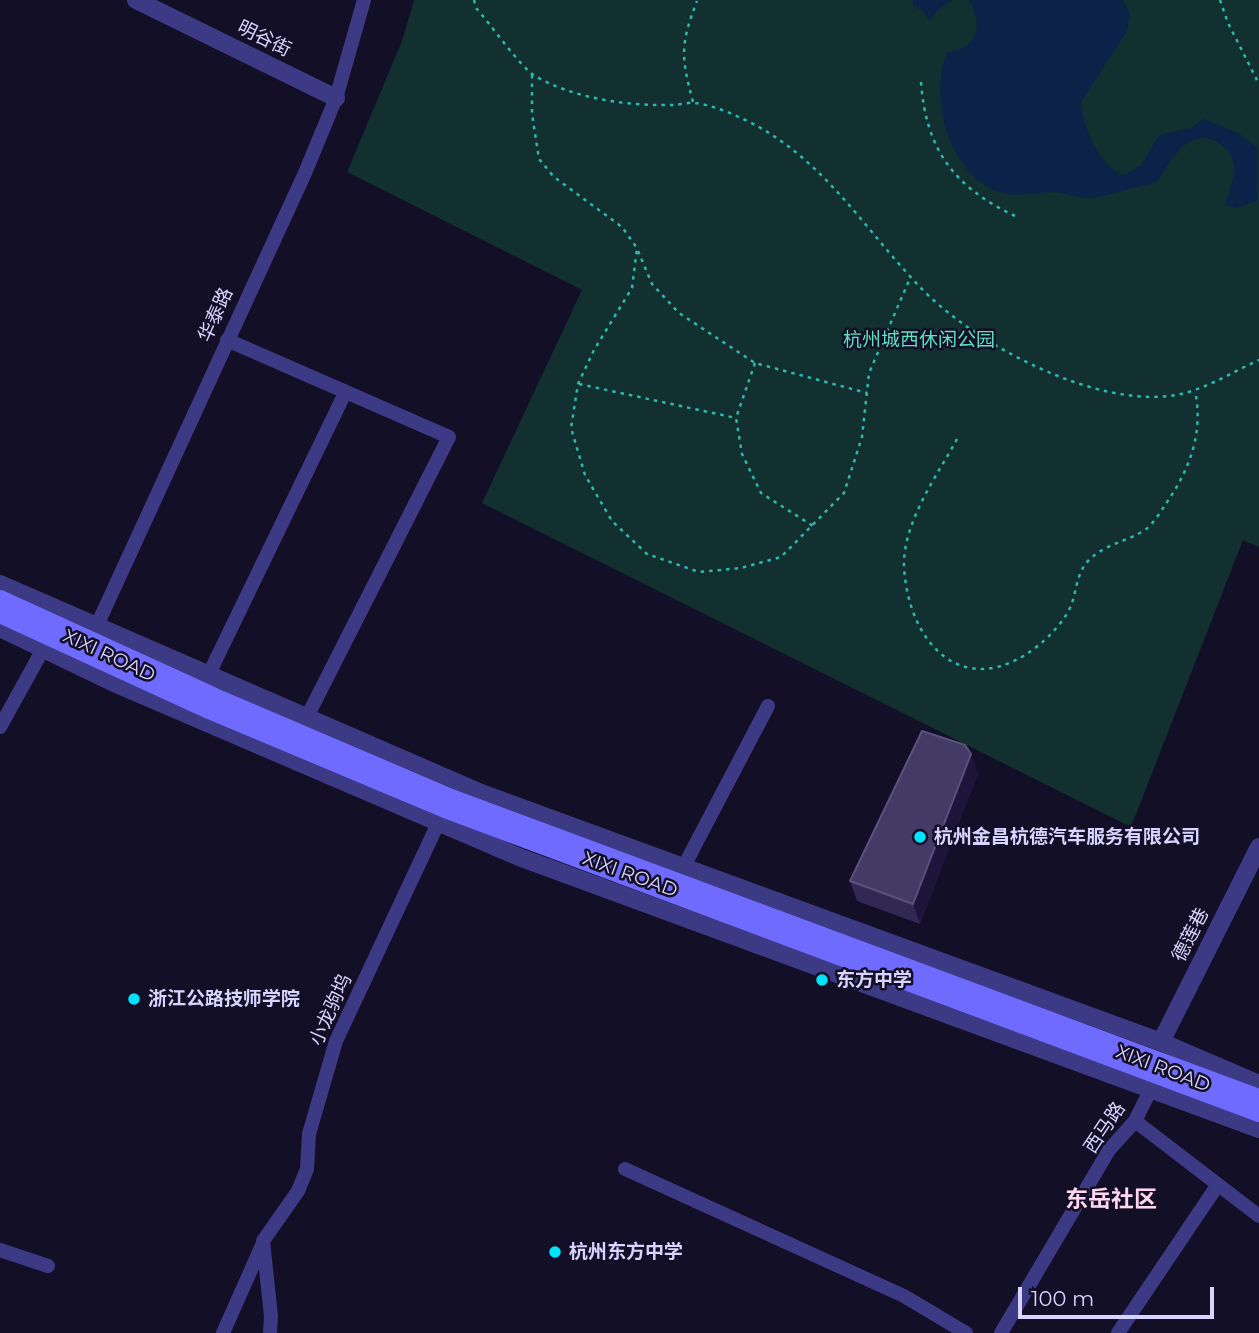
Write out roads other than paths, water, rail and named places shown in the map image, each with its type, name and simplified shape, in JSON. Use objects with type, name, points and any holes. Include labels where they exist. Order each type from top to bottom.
[{"type":"main road","name":"XIXI ROAD","points":[[0,599],[93,634],[445,810],[1259,1098]]},
{"type":"main road","name":"XIXI ROAD","points":[[0,614],[46,643],[445,810],[1259,1113]]},
{"type":"street","name":"明谷街","points":[[136,0],[336,98]]},
{"type":"street","name":"华泰路","points":[[93,634],[305,173],[336,98],[364,0]]},
{"type":"street","points":[[226,340],[449,437],[306,719]]},
{"type":"street","points":[[208,676],[345,393]]},
{"type":"street","name":"XIXI ROAD","points":[[0,584],[93,634],[208,676],[481,793],[1161,1042],[1259,1084]]},
{"type":"street","name":"XIXI ROAD","points":[[0,628],[46,643]]},
{"type":"street","points":[[0,727],[46,643]]},
{"type":"street","points":[[683,868],[768,706]]},
{"type":"street","name":"XIXI ROAD","points":[[445,810],[545,866],[1152,1087],[1259,1129]]},
{"type":"street","name":"小龙驹坞","points":[[223,1333],[263,1241],[298,1191],[307,1169],[309,1134],[336,1041],[445,810]]},
{"type":"street","name":"德莲巷","points":[[1161,1042],[1259,847]]},
{"type":"street","name":"西马路","points":[[1001,1333],[1096,1177],[1109,1150],[1135,1121],[1152,1087]]},
{"type":"street","points":[[1135,1121],[1259,1216]]},
{"type":"street","points":[[625,1169],[904,1296],[966,1333]]},
{"type":"street","points":[[1118,1333],[1217,1186]]},
{"type":"street","points":[[263,1241],[270,1333]]},
{"type":"street","points":[[0,1250],[48,1266]]},
{"type":"water","points":[[913,0],[953,0],[940,8],[929,21],[923,11],[913,6]]},
{"type":"water","points":[[969,0],[1123,0],[1130,13],[1127,31],[1081,102],[1085,123],[1100,155],[1123,175],[1141,166],[1159,135],[1190,128],[1204,119],[1238,133],[1258,148],[1257,201],[1236,208],[1225,205],[1233,179],[1234,163],[1225,148],[1214,140],[1204,138],[1191,141],[1180,149],[1156,183],[1101,197],[1084,198],[1055,192],[1014,195],[995,191],[985,185],[967,169],[954,148],[945,126],[940,98],[942,70],[948,52],[966,46],[975,34],[976,18]]},
{"type":"place","name":"杭州金昌杭德汽车服务有限公司","points":[[920,837]]},
{"type":"place","name":"东方中学","points":[[822,980]]},
{"type":"place","name":"浙江公路技师学院","points":[[134,999]]},
{"type":"place","name":"杭州东方中学","points":[[555,1252]]},
{"type":"district","name":"东岳社区","points":[[1111,1200]]},
{"type":"park label","name":"杭州城西休闲公园","points":[[919,340]]}]
